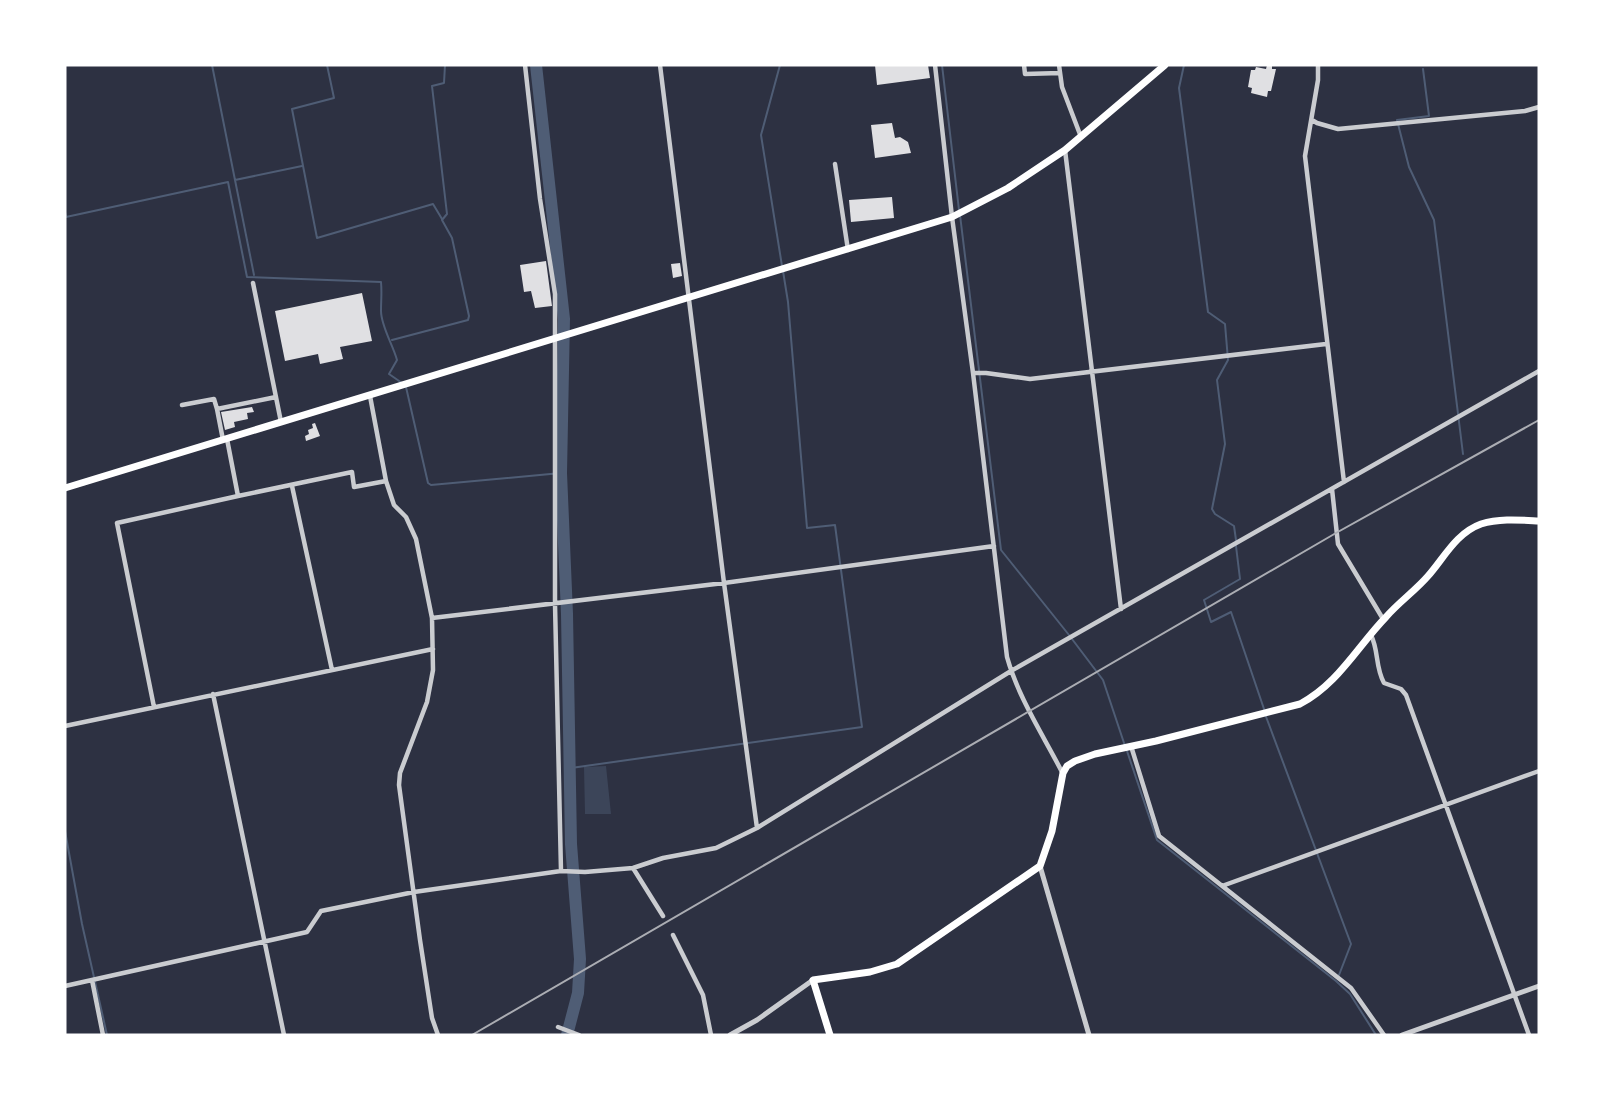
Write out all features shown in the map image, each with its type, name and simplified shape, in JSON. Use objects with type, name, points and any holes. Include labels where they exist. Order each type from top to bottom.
[{"type":"main road","points":[[65,488],[952,217],[1008,188],[1065,150],[1165,65]]},
{"type":"main road","points":[[830,1035],[813,980],[870,972],[897,964],[1040,866],[1052,831],[1063,773],[1067,766],[1083,758],[1300,704],[1321,691],[1344,670],[1383,619],[1424,581],[1463,534],[1480,524],[1496,520],[1539,521]]},
{"type":"street","points":[[525,65],[540,199],[555,294],[555,604],[561,871]]},
{"type":"street","points":[[660,65],[757,828]]},
{"type":"street","points":[[935,65],[1007,657],[1011,671],[1063,773]]},
{"type":"street","points":[[1024,65],[1025,74],[1060,73]]},
{"type":"street","points":[[1059,65],[1062,87],[1081,137]]},
{"type":"street","points":[[1318,65],[1305,156],[1344,482]]},
{"type":"street","points":[[1312,120],[1338,129],[1525,111],[1539,107]]},
{"type":"street","points":[[1065,150],[1121,609]]},
{"type":"street","points":[[835,164],[848,250]]},
{"type":"street","points":[[253,283],[281,422]]},
{"type":"street","points":[[973,373],[1021,380],[1326,344]]},
{"type":"street","points":[[65,986],[307,932],[321,911],[414,892],[561,871],[633,868],[663,858],[716,848],[757,828],[1011,671],[1539,371]]},
{"type":"street","points":[[370,396],[386,481],[394,505],[406,517],[416,539],[432,618],[433,670],[427,702],[400,773],[399,785],[432,1018],[439,1035]]},
{"type":"street","points":[[217,409],[276,397]]},
{"type":"street","points":[[182,405],[214,399],[238,496]]},
{"type":"street","points":[[154,707],[117,523],[352,472],[355,487],[386,481]]},
{"type":"street","points":[[292,486],[332,670]]},
{"type":"street","points":[[1332,489],[1339,544],[1383,619]]},
{"type":"street","points":[[432,618],[724,583],[994,546]]},
{"type":"street","points":[[1371,635],[1378,671],[1384,683],[1401,689],[1406,695],[1529,1035]]},
{"type":"street","points":[[65,726],[433,649]]},
{"type":"street","points":[[212,694],[284,1035]]},
{"type":"street","points":[[1131,746],[1159,836],[1351,988],[1384,1035]]},
{"type":"street","points":[[1221,886],[1539,771]]},
{"type":"street","points":[[1040,866],[1089,1035]]},
{"type":"street","points":[[633,868],[663,916]]},
{"type":"street","points":[[673,935],[703,995],[711,1035]]},
{"type":"street","points":[[92,980],[103,1035]]},
{"type":"street","points":[[730,1035],[757,1020],[813,980]]},
{"type":"street","points":[[1402,1035],[1539,986]]},
{"type":"street","points":[[558,1027],[577,1035]]},
{"type":"shaded area","points":[[606,766],[611,814],[585,814],[584,767]]},
{"type":"building","points":[[875,65],[928,65],[930,78],[877,85]]},
{"type":"building","points":[[1267,65],[1276,69],[1271,91],[1268,91],[1267,97],[1251,93],[1252,88],[1248,87],[1251,70],[1256,67],[1266,69]]},
{"type":"building","points":[[892,123],[895,138],[900,137],[908,142],[911,153],[875,158],[871,125]]},
{"type":"building","points":[[892,197],[894,218],[851,222],[849,200]]},
{"type":"building","points":[[546,261],[552,306],[535,308],[531,291],[524,292],[520,265]]},
{"type":"building","points":[[680,263],[682,276],[673,278],[671,264]]},
{"type":"building","points":[[362,293],[372,341],[340,347],[343,359],[320,364],[318,354],[285,361],[275,311]]},
{"type":"building","points":[[252,407],[254,412],[247,413],[248,419],[234,422],[235,427],[225,430],[221,412]]},
{"type":"building","points":[[315,423],[320,436],[306,441],[308,430],[313,428],[312,424]]},
{"type":"waterway","points":[[212,65],[235,180]]},
{"type":"waterway","points":[[327,65],[334,98],[292,109],[317,238],[433,204],[442,219]]},
{"type":"waterway","points":[[392,340],[468,320],[469,316],[452,238],[442,220],[447,214],[432,86],[444,83],[445,65]]},
{"type":"waterway","points":[[536,65],[564,319],[561,473],[567,614],[571,844],[580,959],[578,993],[567,1035]]},
{"type":"waterway","points":[[780,65],[761,135],[782,266]]},
{"type":"waterway","points":[[942,65],[959,210]]},
{"type":"waterway","points":[[1184,65],[1179,88],[1208,312],[1225,324],[1228,360],[1217,380],[1225,444],[1212,509],[1215,514],[1234,526],[1236,540]]},
{"type":"waterway","points":[[1423,69],[1429,116],[1397,120],[1409,167],[1434,220],[1463,454]]},
{"type":"waterway","points":[[254,275],[235,180],[302,166]]},
{"type":"waterway","points":[[65,212],[66,217],[228,182],[247,277],[381,282],[382,317],[397,360],[389,374],[402,383]]},
{"type":"waterway","points":[[960,215],[1001,550],[1069,635]]},
{"type":"waterway","points":[[571,768],[862,727],[835,525],[807,528],[783,271]]},
{"type":"waterway","points":[[406,387],[428,483],[431,485],[561,473]]},
{"type":"waterway","points":[[1236,546],[1240,579],[1204,600],[1211,622],[1231,612],[1264,709]]},
{"type":"waterway","points":[[1072,639],[1103,680],[1125,746]]},
{"type":"waterway","points":[[1265,714],[1351,944],[1339,975]]},
{"type":"waterway","points":[[1127,751],[1157,840],[1336,981],[1350,994],[1376,1035]]},
{"type":"waterway","points":[[65,831],[82,924],[107,1035]]},
{"type":"railway","points":[[472,1035],[1336,533],[1539,420]]}]
